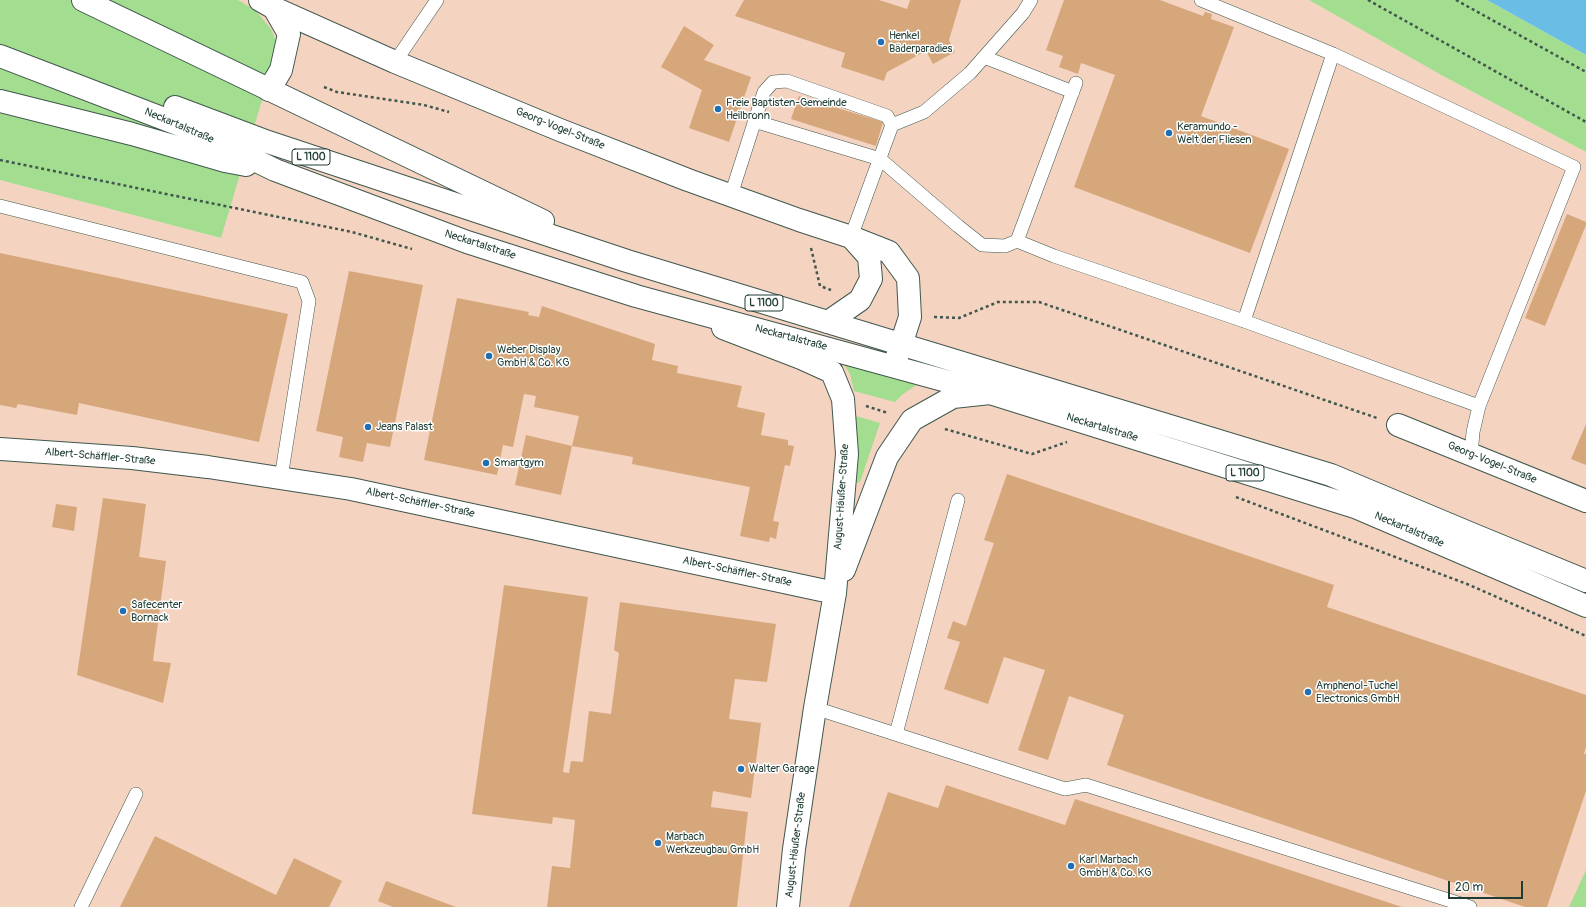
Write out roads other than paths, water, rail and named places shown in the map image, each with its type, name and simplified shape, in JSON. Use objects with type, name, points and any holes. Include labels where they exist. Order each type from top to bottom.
[{"type":"main road","points":[[83,0],[627,261]]},
{"type":"main road","name":"Georg-Vogel-Straße","points":[[267,4],[290,34],[281,70],[269,90]]},
{"type":"main road","name":"Georg-Vogel-Straße","points":[[267,4],[395,62],[560,130],[688,180],[851,237],[889,252],[908,278],[910,317],[894,366]]},
{"type":"main road","name":"Neckartalstraße","points":[[0,41],[268,142],[627,261],[1331,475],[1474,536],[1586,581]]},
{"type":"main road","name":"Neckartalstraße","points":[[0,56],[193,130],[275,170],[467,242],[636,296],[990,393],[1355,507],[1586,606]]},
{"type":"main road","points":[[0,101],[132,134],[225,161],[275,170]]},
{"type":"main road","name":"Georg-Vogel-Straße","points":[[828,322],[860,300],[871,279],[869,257],[851,237]]},
{"type":"main road","name":"August-Häußer-Straße","points":[[636,296],[801,358],[832,372],[843,399],[847,454],[835,593],[815,708],[794,849],[788,907]]},
{"type":"main road","name":"August-Häußer-Straße","points":[[835,593],[887,457],[912,420],[953,397],[990,393]]},
{"type":"main road","name":"Georg-Vogel-Straße","points":[[1398,425],[1586,501]]},
{"type":"main road","name":"Albert-Schäffler-Straße","points":[[0,449],[132,458],[208,467],[351,488],[835,593]]},
{"type":"lane","points":[[395,62],[437,0]]},
{"type":"lane","points":[[851,237],[892,125],[924,112],[970,73],[1023,13],[1031,0]]},
{"type":"lane","points":[[1201,0],[1333,54],[1574,167],[1479,406],[1473,432],[1471,455]]},
{"type":"lane","points":[[1244,321],[1333,54]]},
{"type":"lane","points":[[984,57],[1075,87],[1017,241]]},
{"type":"lane","points":[[731,195],[764,92],[773,82],[787,81],[887,116],[892,125]]},
{"type":"lane","points":[[754,120],[880,159],[982,245],[1005,246],[1017,241],[1054,256],[1244,321],[1479,406]]},
{"type":"lane","points":[[0,206],[302,282],[309,301],[281,478]]},
{"type":"lane","points":[[896,734],[958,500]]},
{"type":"lane","points":[[815,708],[1064,789],[1086,785],[1470,907]]},
{"type":"lane","points":[[80,907],[136,794]]},
{"type":"water","points":[[1487,0],[1586,0],[1586,55]]},
{"type":"place","name":"Henkel Bäderparadies","points":[[881,42]]},
{"type":"place","name":"Freie Baptisten-Gemeinde Heilbronn","points":[[718,109]]},
{"type":"place","name":"Keramundo - Welt der Fliesen","points":[[1169,133]]},
{"type":"place","name":"Weber Display GmbH & Co. KG","points":[[489,356]]},
{"type":"place","name":"Jeans Palast","points":[[368,427]]},
{"type":"place","name":"Smartgym","points":[[486,463]]},
{"type":"place","name":"Safecenter Bornack","points":[[123,611]]},
{"type":"place","name":"Amphenol-Tuchel Electronics GmbH","points":[[1308,692]]},
{"type":"place","name":"Walter Garage","points":[[741,769]]},
{"type":"place","name":"Marbach Werkzeugbau GmbH","points":[[658,843]]},
{"type":"place","name":"Karl Marbach GmbH & Co. KG","points":[[1071,866]]}]
